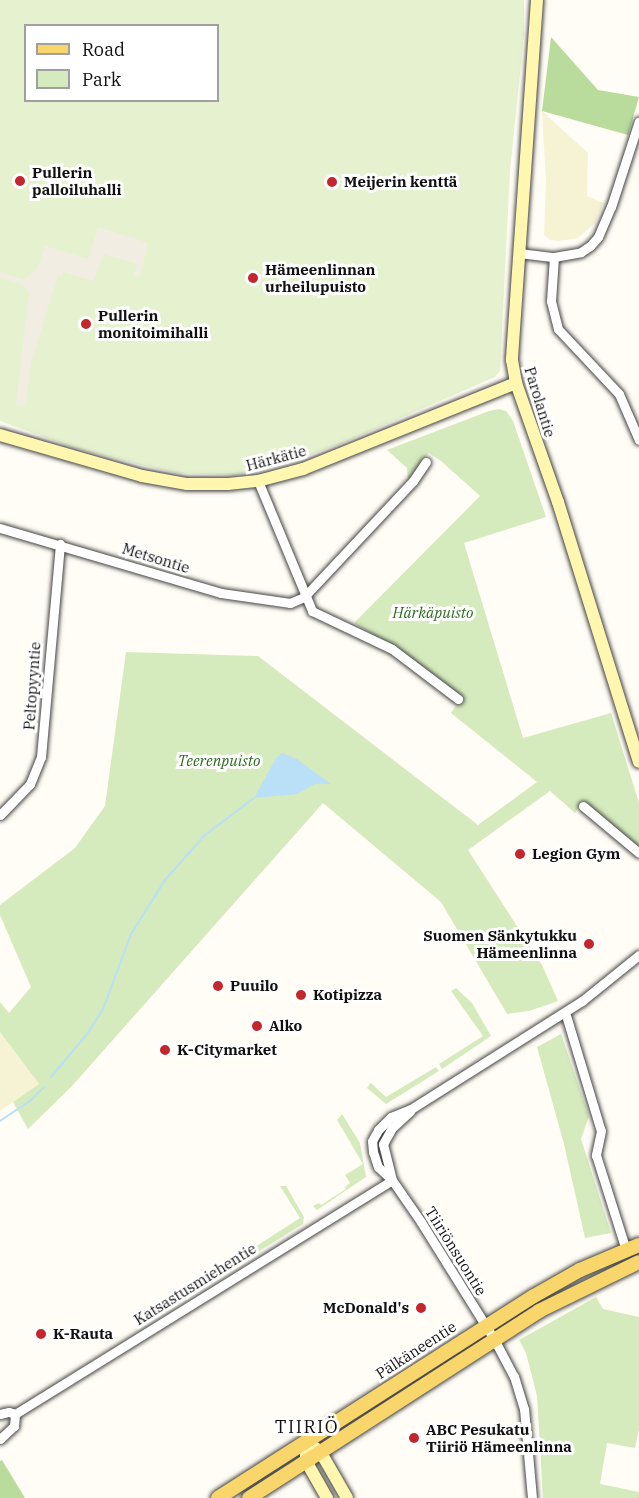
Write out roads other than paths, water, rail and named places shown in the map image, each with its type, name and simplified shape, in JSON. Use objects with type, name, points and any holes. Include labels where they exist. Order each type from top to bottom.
[{"type":"main road","name":"Parolantie","points":[[537,0],[512,360],[516,383],[558,502],[639,762]]},
{"type":"main road","name":"Härkätie","points":[[0,435],[142,476],[176,482],[228,484],[258,481],[303,469],[516,383]]},
{"type":"main road","name":"Pälkäneentie","points":[[218,1498],[485,1325],[549,1287],[639,1245]]},
{"type":"main road","points":[[249,1498],[494,1339],[564,1297],[639,1262]]},
{"type":"main road","points":[[306,1441],[320,1451],[346,1498]]},
{"type":"main road","points":[[306,1441],[306,1461],[327,1498]]},
{"type":"street","points":[[519,253],[554,257],[581,252],[598,237],[611,207],[639,121]]},
{"type":"street","points":[[554,257],[550,301],[558,329],[619,394],[639,440]]},
{"type":"street","points":[[304,597],[412,481],[426,462]]},
{"type":"street","points":[[258,481],[304,597],[312,611],[392,649],[458,699]]},
{"type":"street","name":"Metsontie","points":[[0,528],[221,593],[290,603],[304,597]]},
{"type":"street","name":"Peltopyyntie","points":[[0,815],[30,784],[41,757],[60,544]]},
{"type":"street","points":[[583,806],[639,853]]},
{"type":"street","points":[[392,1180],[383,1144],[392,1128],[411,1109],[565,1012],[639,955]]},
{"type":"street","points":[[565,1012],[601,1131],[596,1155],[626,1250]]},
{"type":"street","name":"Tiiriönsuontie","points":[[392,1180],[494,1339],[514,1377],[524,1409],[532,1498]]},
{"type":"street","name":"Katsastusmiehentie","points":[[0,1439],[14,1426],[15,1414],[392,1180]]},
{"type":"street","points":[[0,1414],[9,1412],[15,1414]]},
{"type":"water","points":[[282,753],[297,759],[331,784],[315,784],[297,794],[254,798],[276,758]]},
{"type":"waterway","points":[[51,1077],[87,1034],[103,1009],[131,934],[165,880],[205,835],[254,798]]},
{"type":"waterway","points":[[0,1121],[30,1101],[44,1087]]},
{"type":"place","name":"Pullerin palloiluhalli","points":[[20,181]]},
{"type":"place","name":"Meijerin kenttä","points":[[332,182]]},
{"type":"place","name":"Hämeenlinnan urheilupuisto","points":[[253,278]]},
{"type":"place","name":"Pullerin monitoimihalli","points":[[86,324]]},
{"type":"place","name":"Legion Gym","points":[[520,854]]},
{"type":"place","name":"Suomen Sänkytukku Hämeenlinna","points":[[589,944]]},
{"type":"place","name":"Puuilo","points":[[218,986]]},
{"type":"place","name":"Kotipizza","points":[[301,995]]},
{"type":"place","name":"Alko","points":[[257,1026]]},
{"type":"place","name":"K-Citymarket","points":[[165,1050]]},
{"type":"place","name":"McDonald's","points":[[421,1308]]},
{"type":"place","name":"K-Rauta","points":[[41,1334]]},
{"type":"place","name":"ABC Pesukatu Tiiriö Hämeenlinna","points":[[414,1438]]},
{"type":"district","name":"TIIRIÖ","points":[[307,1427]]},
{"type":"park label","name":"Härkäpuisto","points":[[433,613]]},
{"type":"park label","name":"Teerenpuisto","points":[[219,761]]}]
